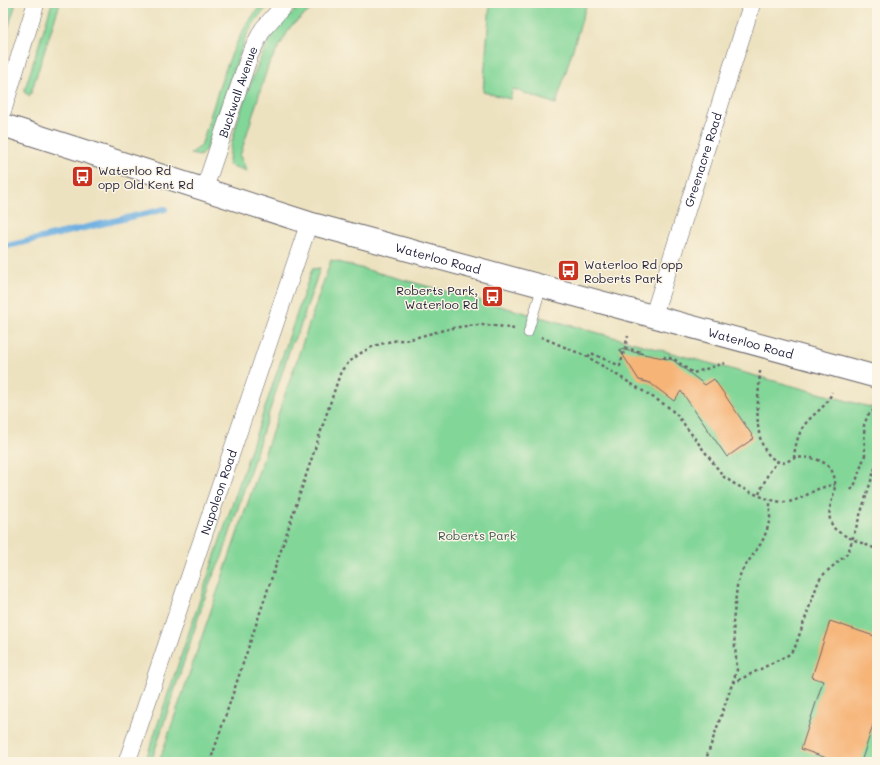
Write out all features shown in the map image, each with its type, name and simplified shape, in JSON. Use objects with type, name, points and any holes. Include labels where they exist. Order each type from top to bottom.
[{"type":"main road","name":"Waterloo Road","points":[[3,125],[310,223],[877,377]]},
{"type":"street","points":[[3,110],[36,3]]},
{"type":"street","name":"Buckwall Avenue","points":[[204,190],[250,54],[263,29],[286,3]]},
{"type":"street","name":"Greenacre Road","points":[[652,317],[752,3]]},
{"type":"street","name":"Napoleon Road","points":[[127,762],[310,223]]},
{"type":"lane","points":[[528,333],[542,286]]},
{"type":"path","points":[[210,762],[341,371],[354,357],[372,346],[412,339],[444,328],[483,325],[508,328],[528,333],[565,346],[588,357],[667,406],[677,415],[724,477],[731,482],[770,500],[787,503],[821,487],[835,485]]},
{"type":"path","points":[[588,357],[591,353],[620,366],[628,336]]},
{"type":"path","points":[[625,348],[642,352],[641,354]]},
{"type":"path","points":[[664,359],[665,357],[674,359],[692,373],[725,363]]},
{"type":"path","points":[[760,371],[759,436],[766,453],[777,462],[788,462],[794,458],[810,458],[827,464],[832,473],[835,485],[829,508],[832,525],[836,530],[876,549]]},
{"type":"path","points":[[794,458],[801,430],[806,422],[829,401],[832,392]]},
{"type":"path","points":[[851,490],[855,484],[865,455],[864,425],[868,415],[877,407]]},
{"type":"path","points":[[873,411],[877,419]]},
{"type":"path","points":[[759,494],[768,474],[777,462]]},
{"type":"path","points":[[733,683],[790,654],[797,640],[819,580],[824,573],[848,552],[877,462]]},
{"type":"path","points":[[705,762],[733,683],[737,662],[733,623],[737,586],[741,572],[762,542],[767,530],[770,518],[770,500]]},
{"type":"green space","points":[[8,3],[16,3],[3,44],[3,18]]},
{"type":"green space","points":[[52,3],[60,3],[30,96],[24,92]]},
{"type":"green space","points":[[263,3],[271,3],[259,16],[247,34],[206,149],[200,156],[190,154],[201,146],[218,90],[232,53],[251,18]]},
{"type":"green space","points":[[305,3],[319,3],[291,26],[268,66],[240,156],[247,171],[229,165],[233,137],[238,118],[260,59],[277,29],[288,17]]},
{"type":"green space","points":[[490,3],[587,3],[556,104],[513,89],[510,99],[483,92]]},
{"type":"green space","name":"Roberts Park","points":[[331,260],[877,409],[877,762],[159,762]]},
{"type":"green space","points":[[320,268],[299,330],[291,345],[222,557],[210,582],[151,762],[145,762],[312,269]]},
{"type":"building","points":[[619,349],[673,360],[705,385],[714,379],[754,438],[727,457],[681,391],[674,401],[650,383],[639,380]]},
{"type":"building","points":[[830,621],[877,637],[877,713],[861,762],[838,762],[801,749],[823,681],[812,677]]},
{"type":"waterway","points":[[3,247],[165,209]]},
{"type":"place","name":"Waterloo Rd opp Old Kent Rd","points":[[83,177]]},
{"type":"place","name":"Waterloo Rd opp Roberts Park","points":[[568,271]]},
{"type":"place","name":"Roberts Park, Waterloo Rd","points":[[493,297]]}]
